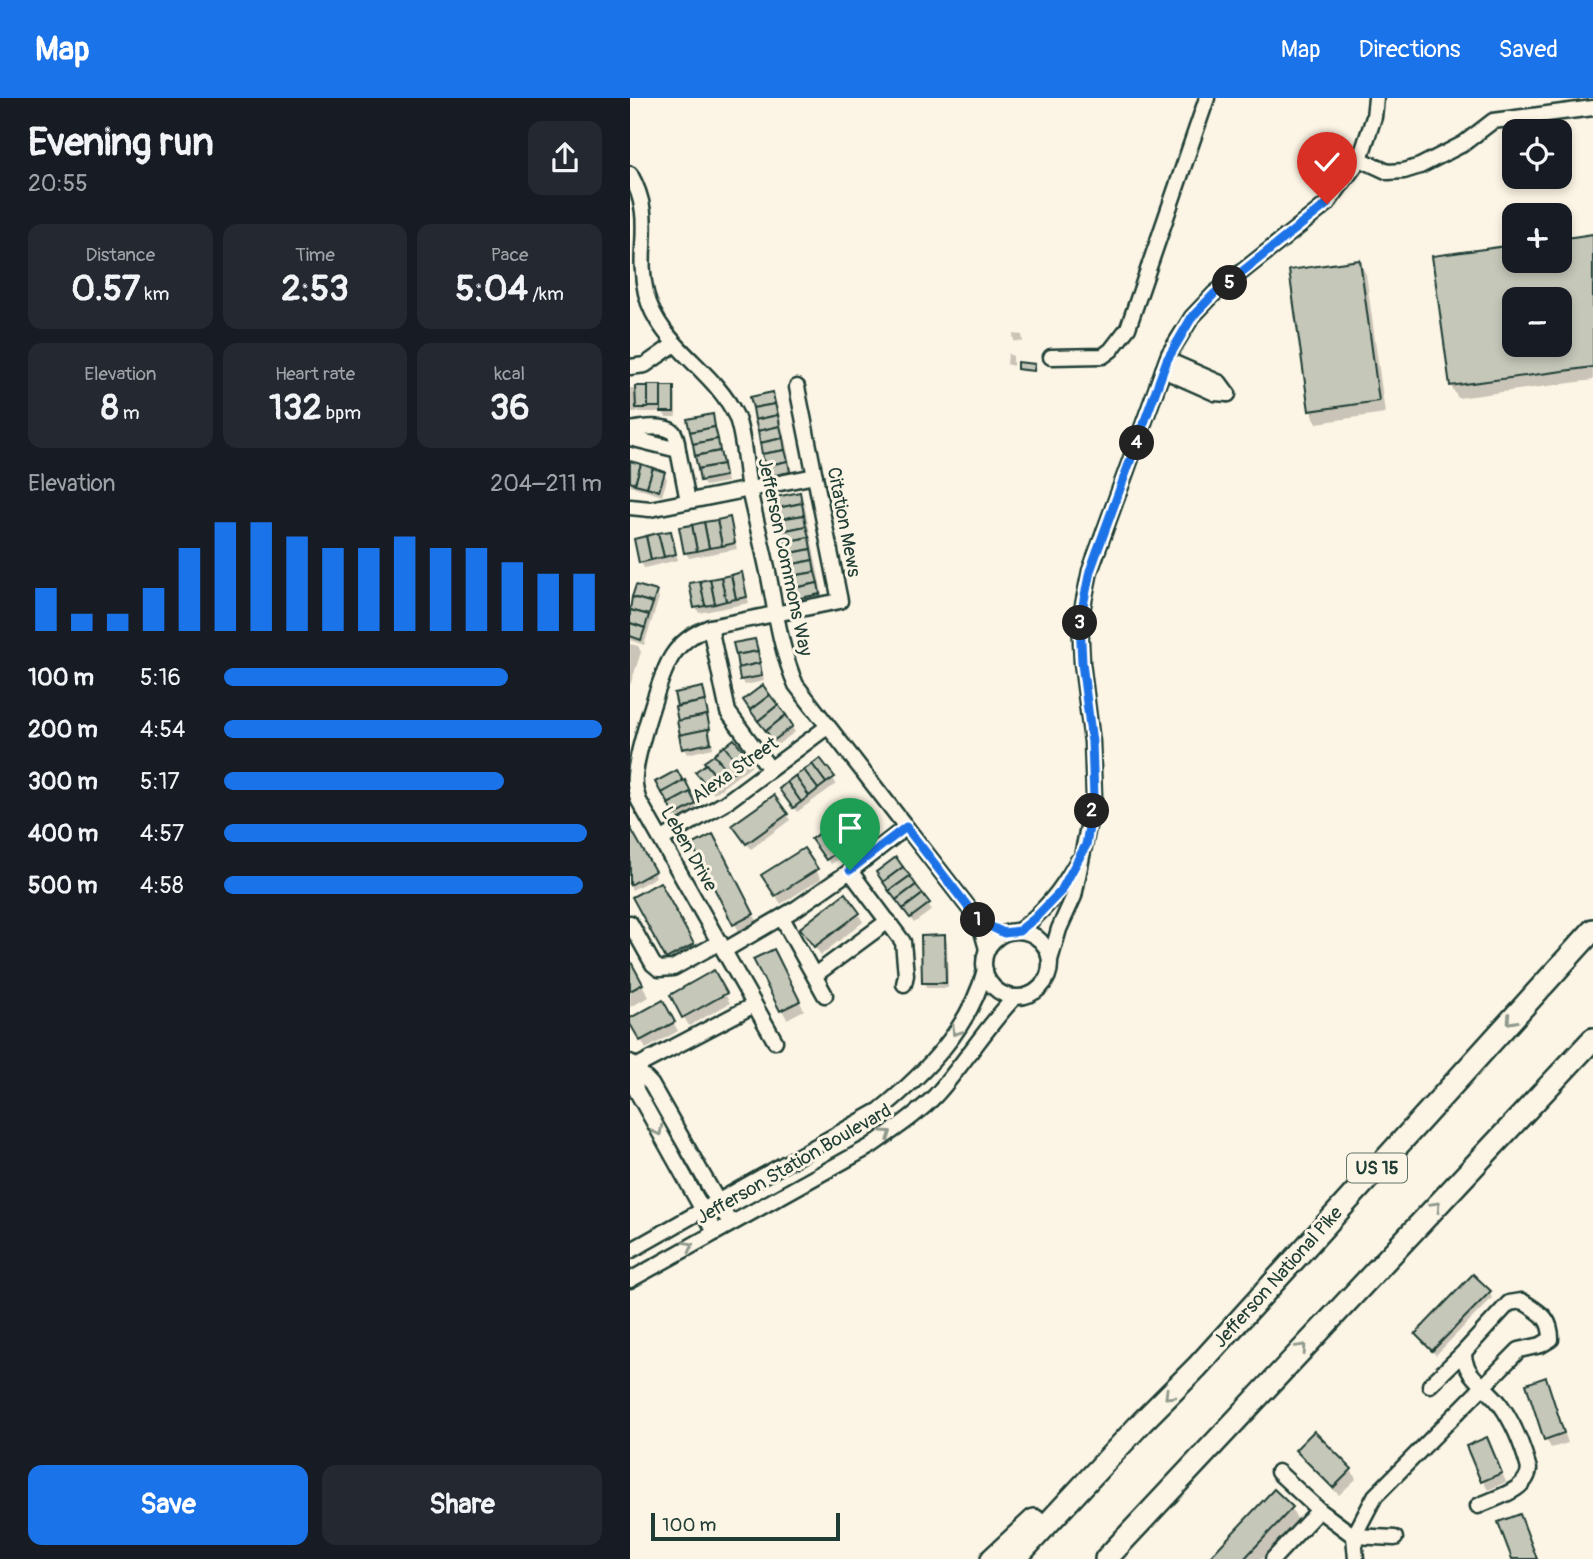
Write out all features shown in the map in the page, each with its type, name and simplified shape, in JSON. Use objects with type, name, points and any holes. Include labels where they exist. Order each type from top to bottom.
[{"type":"highway","name":"Jefferson National Pike","points":[[1015,1559],[1197,1367],[1593,930]]},
{"type":"highway","points":[[1106,1559],[1593,1039]]},
{"type":"highway","points":[[1126,1559],[1276,1375]]},
{"type":"highway","points":[[992,1559],[1142,1422]]},
{"type":"street","points":[[1051,357],[1103,356],[1122,338],[1128,328],[1207,98]]},
{"type":"street","points":[[1086,845],[1061,891],[1034,919],[992,943],[987,950],[985,970],[988,980],[995,988],[1015,997],[1039,988],[1049,972],[1059,929],[1074,896],[1086,845],[1094,797],[1092,742],[1082,663],[1080,620],[1090,571],[1165,365],[1192,317],[1207,302],[1327,204],[1360,159],[1374,117],[1376,98]]},
{"type":"street","points":[[1360,159],[1388,173],[1404,171],[1420,166],[1463,144],[1493,121],[1593,108]]},
{"type":"street","name":"Jefferson Commons Way","points":[[630,174],[640,191],[643,205],[643,270],[652,311],[662,329],[728,401],[737,419],[749,490],[776,613],[788,667],[796,685],[979,921],[987,950]]},
{"type":"street","points":[[630,368],[645,365],[675,344]]},
{"type":"street","name":"Citation Mews","points":[[776,613],[840,601],[797,387]]},
{"type":"street","points":[[630,430],[671,430],[675,435],[688,501]]},
{"type":"street","points":[[630,438],[678,450]]},
{"type":"street","points":[[630,507],[650,509],[815,476]]},
{"type":"street","name":"Leben Drive","points":[[775,1041],[639,801],[634,779],[637,737],[673,655],[693,634],[710,627],[776,613]]},
{"type":"street","points":[[710,627],[728,712],[770,769]]},
{"type":"street","name":"Alexa Street","points":[[662,839],[718,808],[827,727]]},
{"type":"street","points":[[630,923],[653,964],[659,969],[673,968],[782,918],[906,827]]},
{"type":"street","points":[[850,870],[903,942],[906,975],[904,984]]},
{"type":"street","points":[[782,918],[825,995]]},
{"type":"street","points":[[815,975],[888,921]]},
{"type":"street","name":"Jefferson Commons Way","points":[[979,921],[1012,932]]},
{"type":"street","points":[[1012,932],[1028,933],[1043,943],[1050,960]]},
{"type":"street","name":"Jefferson Station Boulevard","points":[[630,1251],[880,1110],[928,1067],[970,1011],[985,970]]},
{"type":"street","name":"Jefferson Station Boulevard","points":[[630,1280],[871,1146],[909,1120],[936,1094],[991,1021],[1015,997]]},
{"type":"street","points":[[631,1067],[754,1005]]},
{"type":"street","points":[[631,1067],[651,1084],[730,1223]]},
{"type":"street","points":[[631,1067],[636,1090],[715,1232]]},
{"type":"street","points":[[1356,1559],[1354,1536],[1375,1496],[1519,1350],[1541,1345],[1551,1339],[1551,1325],[1542,1314],[1522,1301],[1515,1300],[1509,1303],[1430,1385]]},
{"type":"street","points":[[1464,1352],[1467,1370],[1500,1404],[1508,1418],[1529,1469],[1523,1485],[1478,1506]]},
{"type":"street","points":[[1278,1472],[1318,1510],[1354,1536],[1395,1538]]},
{"type":"street","points":[[1273,1559],[1318,1510]]},
{"type":"building","points":[[1593,234],[1593,367],[1450,386],[1432,256],[1502,247],[1502,273],[1572,273],[1572,237]]},
{"type":"building","points":[[1360,260],[1379,401],[1309,411],[1289,270]]},
{"type":"building","points":[[1017,362],[1035,364],[1034,371],[1017,369]]},
{"type":"building","points":[[648,385],[661,385],[661,407],[648,407]]},
{"type":"building","points":[[635,386],[648,386],[648,408],[636,408]]},
{"type":"building","points":[[661,386],[674,386],[674,412],[661,412]]},
{"type":"building","points":[[773,392],[775,404],[753,408],[750,397]]},
{"type":"building","points":[[775,404],[778,415],[755,420],[753,408]]},
{"type":"building","points":[[713,414],[715,427],[690,432],[687,419]]},
{"type":"building","points":[[778,415],[780,426],[758,431],[755,420]]},
{"type":"building","points":[[780,426],[783,438],[760,443],[758,431]]},
{"type":"building","points":[[715,427],[718,439],[693,444],[690,432]]},
{"type":"building","points":[[783,438],[785,450],[762,454],[760,443]]},
{"type":"building","points":[[718,439],[720,451],[695,456],[693,444]]},
{"type":"building","points":[[785,450],[788,461],[765,466],[762,454]]},
{"type":"building","points":[[720,451],[723,464],[698,469],[695,456]]},
{"type":"building","points":[[630,461],[641,464],[635,484],[630,482]]},
{"type":"building","points":[[788,461],[790,472],[767,477],[765,466]]},
{"type":"building","points":[[641,464],[653,468],[647,487],[635,484]]},
{"type":"building","points":[[723,464],[725,476],[700,481],[698,469]]},
{"type":"building","points":[[653,468],[665,472],[659,491],[647,487]]},
{"type":"building","points":[[800,492],[802,503],[778,508],[776,497]]},
{"type":"building","points":[[802,503],[804,515],[780,519],[778,508]]},
{"type":"building","points":[[804,515],[806,526],[782,531],[780,519]]},
{"type":"building","points":[[730,517],[735,543],[722,546],[717,520]]},
{"type":"building","points":[[717,520],[722,546],[709,548],[704,522]]},
{"type":"building","points":[[704,522],[709,548],[697,551],[692,525]]},
{"type":"building","points":[[692,525],[697,551],[684,553],[679,527]]},
{"type":"building","points":[[806,526],[809,537],[785,542],[782,531]]},
{"type":"building","points":[[671,531],[676,554],[664,557],[658,533]]},
{"type":"building","points":[[658,533],[664,557],[651,560],[646,536]]},
{"type":"building","points":[[646,536],[651,560],[639,563],[634,539]]},
{"type":"building","points":[[809,537],[811,549],[787,554],[785,542]]},
{"type":"building","points":[[811,549],[813,560],[789,565],[787,554]]},
{"type":"building","points":[[813,560],[815,572],[792,576],[789,565]]},
{"type":"building","points":[[742,572],[747,597],[736,599],[731,575]]},
{"type":"building","points":[[815,572],[818,583],[794,588],[792,576]]},
{"type":"building","points":[[731,575],[736,599],[726,601],[721,577]]},
{"type":"building","points":[[721,577],[726,601],[715,604],[710,579]]},
{"type":"building","points":[[710,579],[715,604],[705,606],[700,581]]},
{"type":"building","points":[[700,581],[705,606],[694,608],[689,583]]},
{"type":"building","points":[[818,583],[820,594],[796,599],[794,588]]},
{"type":"building","points":[[636,585],[657,591],[653,603],[632,597]]},
{"type":"building","points":[[632,597],[653,603],[649,615],[630,610]]},
{"type":"building","points":[[630,610],[649,615],[645,628],[630,623]]},
{"type":"building","points":[[630,623],[645,628],[641,640],[630,636]]},
{"type":"building","points":[[755,639],[758,651],[736,655],[733,643]]},
{"type":"building","points":[[758,651],[760,663],[738,668],[736,655]]},
{"type":"building","points":[[760,663],[762,676],[740,680],[738,668]]},
{"type":"building","points":[[763,685],[770,695],[750,710],[743,700]]},
{"type":"building","points":[[703,687],[706,701],[677,706],[674,693]]},
{"type":"building","points":[[770,695],[778,705],[758,721],[750,710]]},
{"type":"building","points":[[705,701],[708,715],[678,721],[675,707]]},
{"type":"building","points":[[778,705],[786,715],[766,731],[758,721]]},
{"type":"building","points":[[707,715],[710,729],[680,735],[677,721]]},
{"type":"building","points":[[786,715],[793,726],[773,741],[766,731]]},
{"type":"building","points":[[708,729],[711,743],[682,749],[679,735]]},
{"type":"building","points":[[734,739],[750,759],[740,767],[724,747]]},
{"type":"building","points":[[724,746],[740,766],[730,774],[714,754]]},
{"type":"building","points":[[714,755],[730,774],[720,782],[704,762]]},
{"type":"building","points":[[820,758],[835,777],[826,783],[812,764]]},
{"type":"building","points":[[706,764],[720,781],[710,789],[695,772]]},
{"type":"building","points":[[812,764],[826,783],[818,789],[804,770]]},
{"type":"building","points":[[677,770],[683,781],[661,793],[655,782]]},
{"type":"building","points":[[804,770],[818,789],[809,796],[795,776]]},
{"type":"building","points":[[795,776],[809,796],[801,802],[787,782]]},
{"type":"building","points":[[685,780],[691,792],[669,804],[662,793]]},
{"type":"building","points":[[787,782],[801,802],[793,808],[779,789]]},
{"type":"building","points":[[690,792],[696,804],[674,816],[668,804]]},
{"type":"building","points":[[774,795],[788,814],[746,844],[732,825]]},
{"type":"building","points":[[853,810],[868,830],[857,838],[842,817]]},
{"type":"building","points":[[842,817],[857,838],[847,845],[832,824]]},
{"type":"building","points":[[832,824],[847,845],[837,852],[822,831]]},
{"type":"building","points":[[630,827],[655,871],[630,885]]},
{"type":"building","points":[[822,831],[837,852],[826,860],[811,839]]},
{"type":"building","points":[[713,834],[754,914],[733,925],[692,845]]},
{"type":"building","points":[[804,848],[818,869],[775,896],[761,875]]},
{"type":"building","points":[[896,857],[903,867],[883,882],[876,872]]},
{"type":"building","points":[[903,867],[910,876],[889,891],[883,882]]},
{"type":"building","points":[[910,876],[916,885],[896,900],[889,891]]},
{"type":"building","points":[[660,882],[694,944],[666,959],[632,897]]},
{"type":"building","points":[[916,885],[923,894],[903,909],[896,900]]},
{"type":"building","points":[[845,893],[860,913],[814,947],[800,928]]},
{"type":"building","points":[[923,894],[930,903],[910,918],[903,909]]},
{"type":"building","points":[[945,935],[946,983],[922,983],[921,936]]},
{"type":"building","points":[[774,949],[800,1001],[780,1011],[753,959]]},
{"type":"building","points":[[630,960],[643,984],[630,991]]},
{"type":"building","points":[[714,970],[727,993],[682,1018],[670,995]]},
{"type":"building","points":[[663,1000],[675,1022],[640,1041],[630,1024],[630,1018]]},
{"type":"building","points":[[1473,1274],[1491,1291],[1432,1351],[1415,1334]]},
{"type":"building","points":[[1546,1377],[1564,1433],[1544,1440],[1526,1384]]},
{"type":"building","points":[[1314,1431],[1352,1469],[1333,1488],[1295,1450]]},
{"type":"building","points":[[1487,1437],[1502,1473],[1481,1482],[1466,1446]]},
{"type":"building","points":[[1274,1489],[1293,1507],[1244,1559],[1208,1559]]},
{"type":"building","points":[[1520,1514],[1537,1559],[1512,1559],[1498,1522]]},
{"type":"route","points":[[850,870],[906,827],[979,921],[1004,933],[1019,931],[1061,891],[1086,845],[1094,797],[1092,742],[1082,663],[1080,620],[1090,571],[1169,354],[1192,317],[1214,294],[1327,204]]}]
